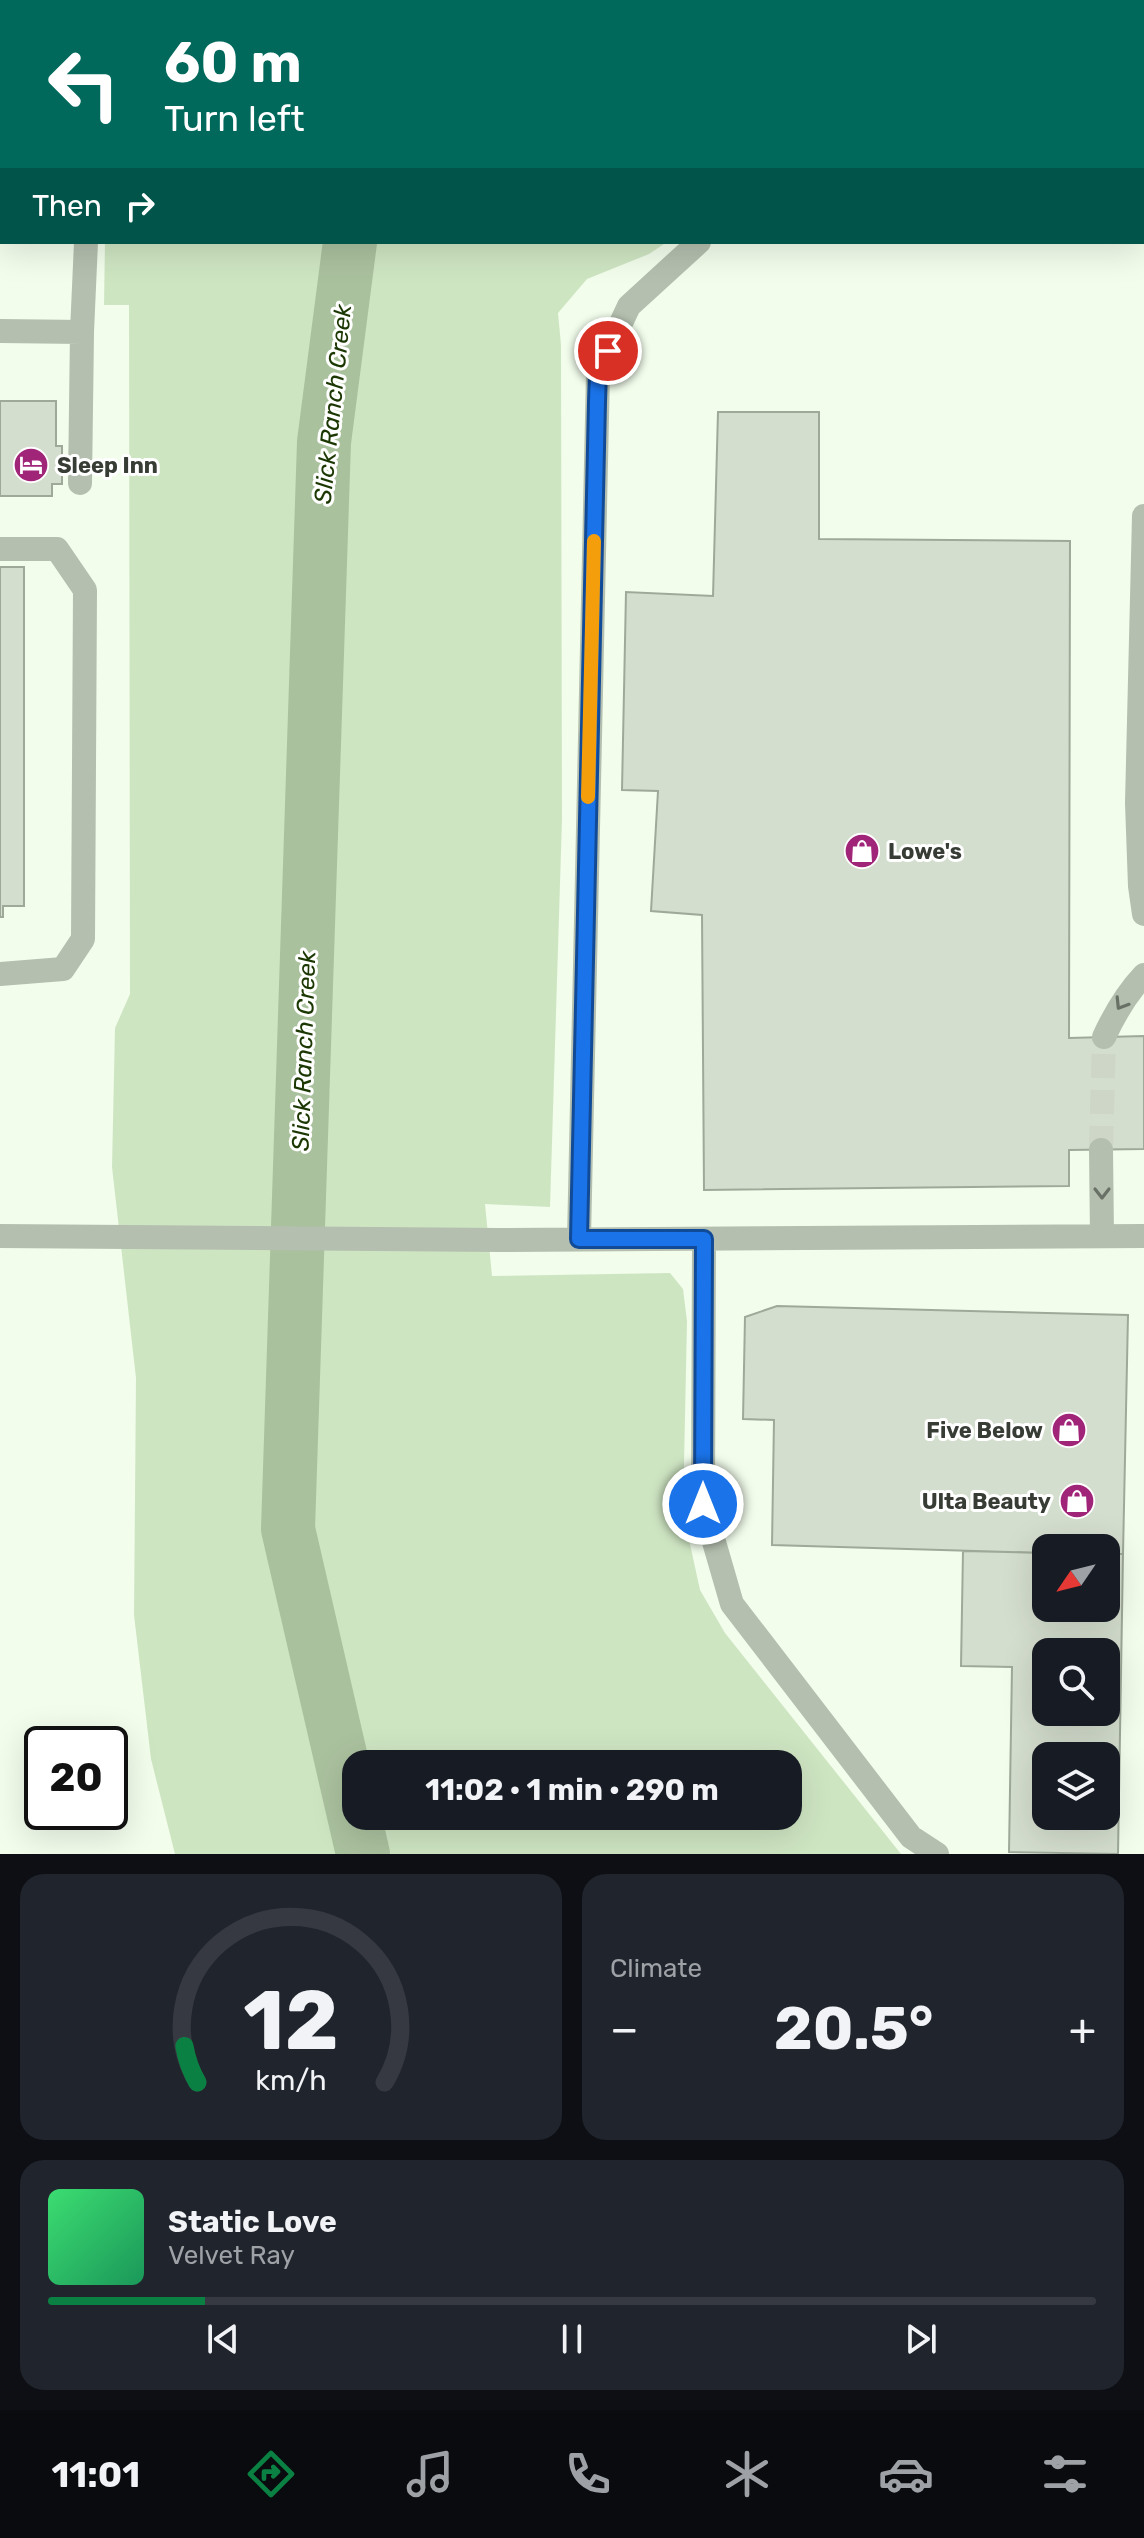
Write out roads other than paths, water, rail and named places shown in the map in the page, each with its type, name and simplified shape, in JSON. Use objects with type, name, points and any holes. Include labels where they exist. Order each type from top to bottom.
[{"type":"lane","points":[[80,483],[86,244]]},
{"type":"lane","points":[[579,1239],[598,372],[629,306],[697,244]]},
{"type":"lane","points":[[0,331],[82,332]]},
{"type":"lane","points":[[1144,516],[1137,803],[1144,914]]},
{"type":"lane","points":[[0,549],[57,549],[85,590],[83,939],[63,969],[0,974]]},
{"type":"lane","points":[[1104,1037],[1115,1012],[1144,975]]},
{"type":"lane","points":[[1101,1150],[1102,1236]]},
{"type":"lane","points":[[0,1236],[500,1240],[1144,1236]]},
{"type":"lane","points":[[704,1239],[703,1504],[732,1604],[911,1837],[937,1854]]},
{"type":"waterway","name":"Slick Ranch Creek","points":[[350,244],[324,442],[288,1529],[363,1854]]},
{"type":"tunnel","points":[[1101,1150],[1104,1037]]},
{"type":"place","name":"Sleep Inn","points":[[31,465]]},
{"type":"place","name":"Lowe's","points":[[862,851]]},
{"type":"place","name":"Five Below","points":[[1069,1430]]},
{"type":"place","name":"Ulta Beauty","points":[[1077,1501]]}]
